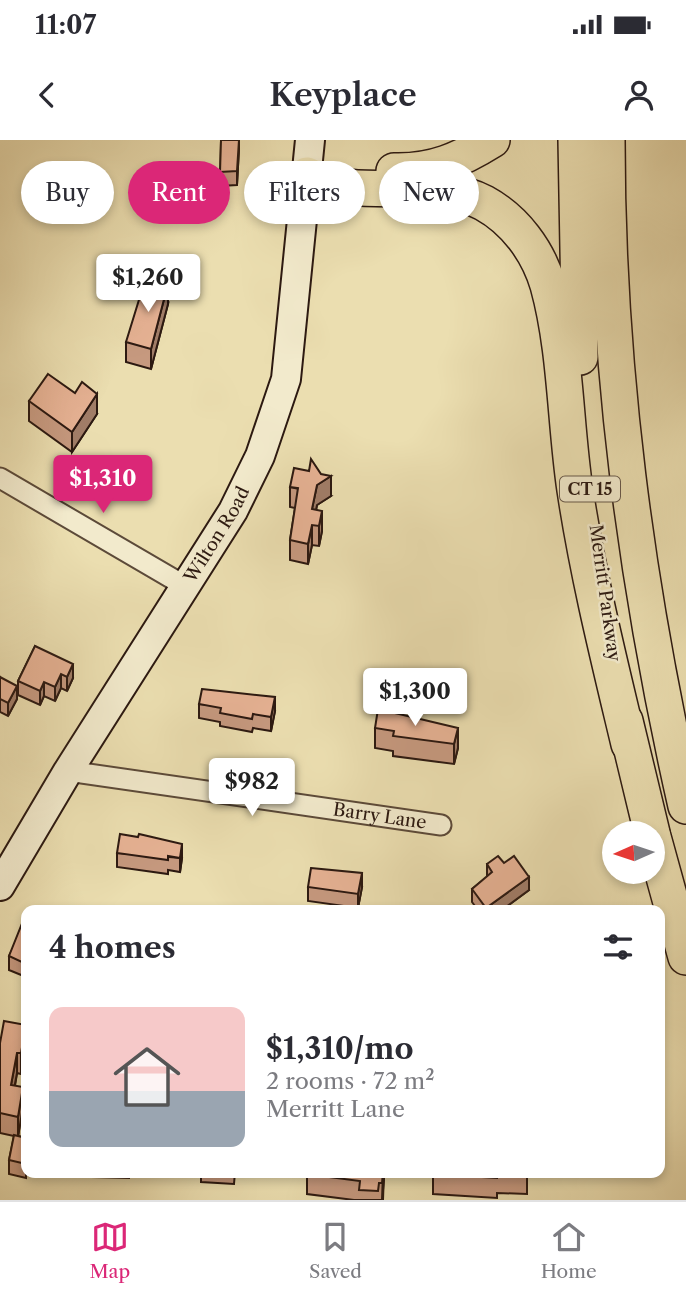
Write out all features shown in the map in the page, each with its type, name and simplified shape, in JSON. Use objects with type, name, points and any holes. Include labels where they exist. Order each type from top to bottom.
[{"type":"highway","points":[[365,169],[420,172],[455,163],[492,140]]},
{"type":"highway","name":"Merritt Parkway","points":[[576,140],[577,279],[588,470],[609,628],[629,744],[648,821]]},
{"type":"highway","name":"Merritt Parkway","points":[[607,140],[611,299],[621,442],[650,636],[686,806]]},
{"type":"highway","points":[[365,187],[464,195],[501,215],[523,236],[538,260],[554,315],[575,490],[592,591],[629,744]]},
{"type":"highway","name":"Merritt Parkway","points":[[665,882],[686,957]]},
{"type":"main road","name":"Wilton Road","points":[[308,161],[310,140]]},
{"type":"main road","name":"Wilton Road","points":[[0,886],[68,771],[233,511],[260,456],[286,379],[302,224]]},
{"type":"street","points":[[0,478],[185,586]]},
{"type":"street","name":"Barry Lane","points":[[68,771],[442,825]]},
{"type":"building","points":[[221,140],[239,140],[237,171],[230,171],[230,161],[220,161]]},
{"type":"building","points":[[146,277],[168,284],[151,349],[126,342]]},
{"type":"building","points":[[48,374],[75,393],[82,382],[97,394],[72,432],[29,401]]},
{"type":"building","points":[[311,459],[321,474],[331,476],[317,485],[312,509],[322,511],[319,526],[312,525],[308,544],[290,540],[298,488],[290,487],[294,468],[309,471]]},
{"type":"building","points":[[35,646],[73,664],[67,677],[61,674],[55,687],[44,682],[40,691],[18,681]]},
{"type":"building","points":[[0,677],[17,686],[8,703],[0,699]]},
{"type":"building","points":[[202,689],[275,697],[271,717],[253,714],[252,719],[220,713],[221,708],[199,704]]},
{"type":"building","points":[[378,709],[458,728],[454,744],[393,736],[394,731],[375,728]]},
{"type":"building","points":[[120,834],[138,837],[139,834],[182,844],[180,858],[168,856],[168,860],[117,853]]},
{"type":"building","points":[[498,856],[504,863],[514,856],[529,877],[490,905],[484,905],[472,889],[492,872],[487,864]]},
{"type":"building","points":[[311,868],[362,873],[358,894],[308,887]]},
{"type":"building","points":[[21,926],[21,962],[9,956]]},
{"type":"building","points":[[4,1021],[21,1024],[21,1053],[17,1053],[11,1085],[21,1087],[18,1117],[0,1113],[0,1043]]},
{"type":"building","points":[[14,1135],[21,1137],[21,1163],[9,1160]]},
{"type":"building","points":[[337,1178],[382,1178],[378,1191],[359,1190],[360,1181]]}]
